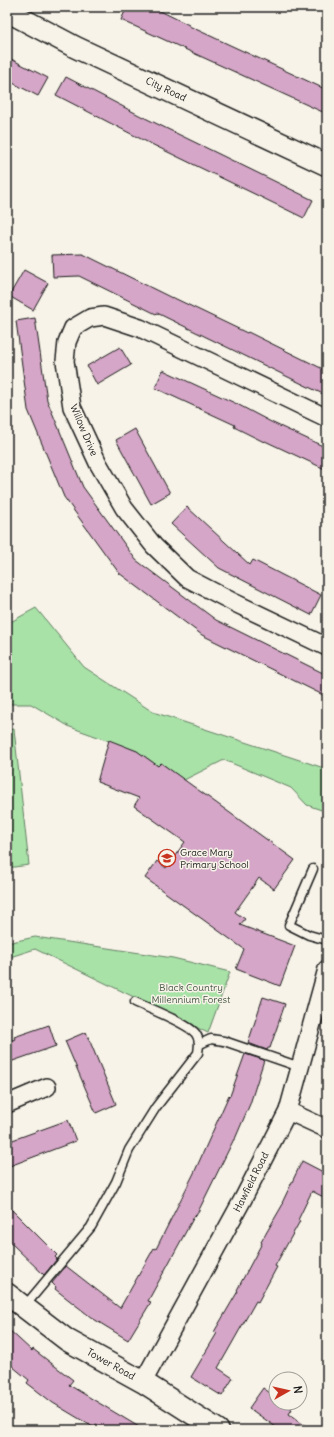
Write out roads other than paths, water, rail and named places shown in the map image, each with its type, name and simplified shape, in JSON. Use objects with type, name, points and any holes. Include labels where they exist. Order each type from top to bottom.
[{"type":"street","name":"City Road","points":[[7,12],[75,47],[327,165]]},
{"type":"street","name":"Willow Drive","points":[[327,418],[140,328],[104,316],[90,318],[73,328],[67,342],[65,361],[72,407],[98,463],[124,508],[154,546],[187,578],[235,603],[327,647]]},
{"type":"street","name":"Hawfield Road","points":[[143,1382],[243,1199],[288,1111],[327,969]]},
{"type":"street","points":[[7,1104],[47,1087]]},
{"type":"street","points":[[288,1111],[327,1129]]},
{"type":"street","name":"Tower Road","points":[[7,1294],[67,1340],[143,1382],[218,1430]]},
{"type":"lane","points":[[313,869],[289,925],[309,935],[327,940]]},
{"type":"lane","points":[[24,1308],[91,1227],[116,1182],[129,1150],[156,1107],[198,1053],[200,1044],[196,1034],[185,1026],[135,1002]]},
{"type":"lane","points":[[200,1044],[211,1039],[224,1041],[300,1067]]},
{"type":"place","name":"Grace Mary Primary School","points":[[167,858]]},
{"type":"park label","name":"Black Country Millennium Forest","points":[[191,992]]}]
